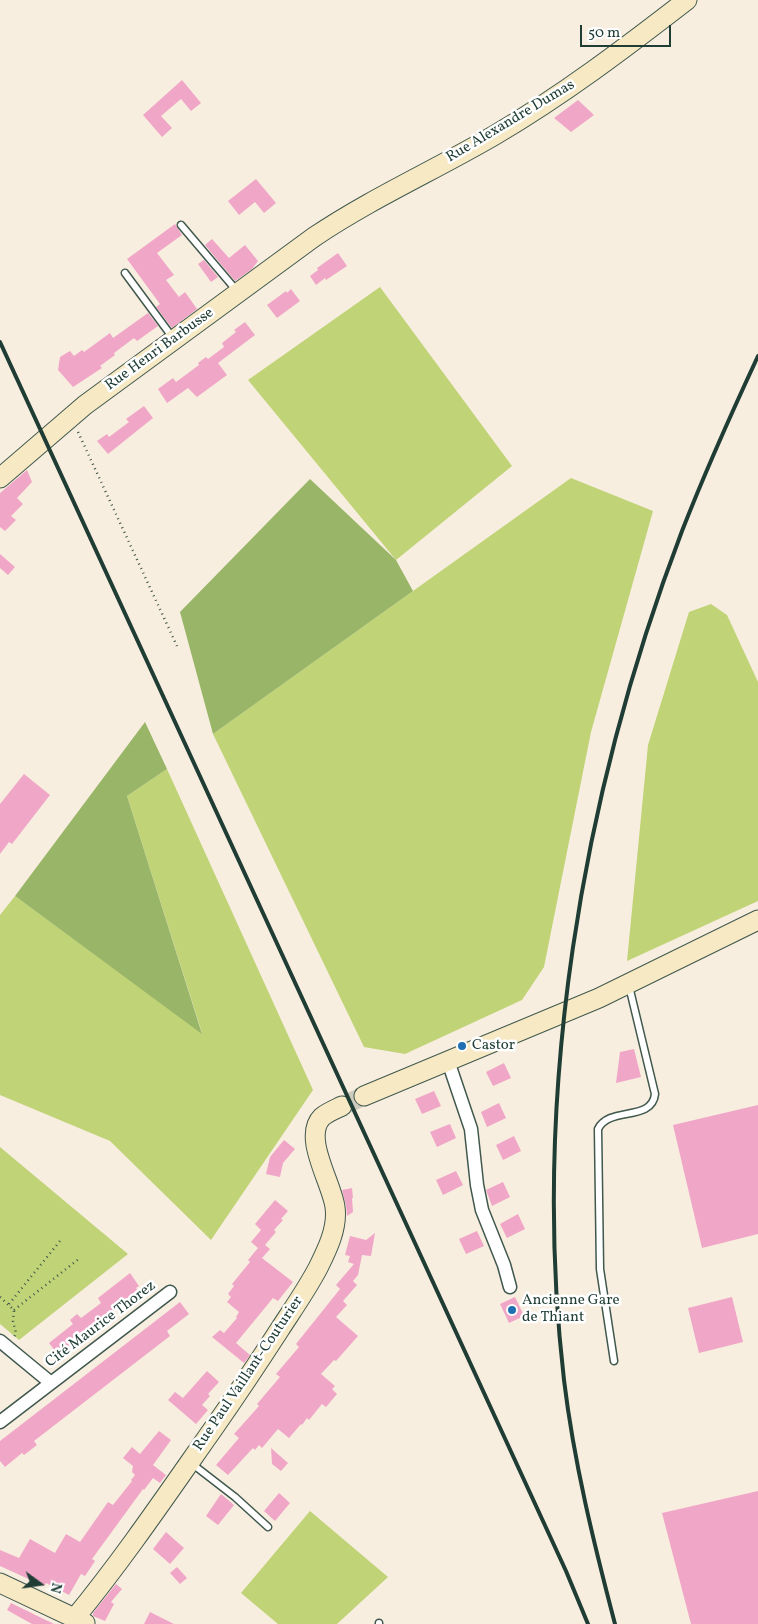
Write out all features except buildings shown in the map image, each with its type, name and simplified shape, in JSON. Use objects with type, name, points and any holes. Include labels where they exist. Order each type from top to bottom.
[{"type":"street","name":"Rue Alexandre Dumas","points":[[326,229],[358,209],[478,144],[535,110],[606,62],[687,0]]},
{"type":"street","name":"Rue Henri Barbusse","points":[[0,478],[71,416],[326,229]]},
{"type":"street","points":[[364,1096],[572,1010],[758,920]]},
{"type":"street","points":[[448,1061],[471,1129],[477,1185],[482,1210],[504,1265],[510,1287]]},
{"type":"street","name":"Rue Paul Vaillant-Couturier","points":[[77,1622],[190,1462],[307,1288],[325,1254],[334,1227],[335,1206],[317,1149],[316,1129],[317,1124],[324,1116],[342,1106]]},
{"type":"street","name":"Cité Maurice Thorez","points":[[0,1422],[170,1292]]},
{"type":"street","name":"Cité Maurice Thorez","points":[[4,1344],[51,1383]]},
{"type":"street","points":[[0,1583],[77,1622]]},
{"type":"lane","points":[[181,225],[238,292]]},
{"type":"lane","points":[[125,273],[174,340]]},
{"type":"lane","points":[[614,1361],[600,1269],[598,1130],[602,1123],[609,1118],[647,1109],[654,1102],[655,1094],[628,984]]},
{"type":"lane","points":[[190,1462],[219,1483],[268,1527]]},
{"type":"path","points":[[71,416],[177,646]]},
{"type":"path","points":[[9,1304],[60,1240]]},
{"type":"path","points":[[14,1310],[80,1258]]},
{"type":"path","points":[[0,1296],[14,1310],[16,1334],[4,1344]]},
{"type":"green space","points":[[380,287],[512,466],[396,560],[248,380]]},
{"type":"green space","points":[[571,478],[653,511],[591,732],[544,967],[522,1000],[405,1054],[364,1047],[213,734]]},
{"type":"green space","points":[[310,479],[396,560],[413,591],[213,734],[180,612]]},
{"type":"green space","points":[[711,604],[727,615],[758,682],[758,901],[627,961],[648,745],[689,612]]},
{"type":"green space","points":[[145,722],[167,769],[127,796],[202,1034],[15,896]]},
{"type":"green space","points":[[167,769],[313,1090],[211,1240],[110,1141],[0,1095],[0,915],[15,896],[202,1033],[127,796]]},
{"type":"green space","points":[[0,1147],[128,1254],[19,1340],[0,1324]]},
{"type":"green space","points":[[310,1511],[388,1577],[337,1624],[278,1624],[241,1593]]},
{"type":"tunnel","points":[[342,1106],[364,1096]]},
{"type":"railway","points":[[0,342],[566,1571],[588,1624]]},
{"type":"railway","points":[[615,1624],[585,1503],[573,1442],[564,1380],[555,1273],[554,1165],[560,1057],[573,949],[592,841],[616,736],[647,632],[682,531],[718,443],[758,356]]},
{"type":"place","name":"Castor","points":[[462,1046]]},
{"type":"place","name":"Ancienne Gare de Thiant","points":[[512,1310]]}]
